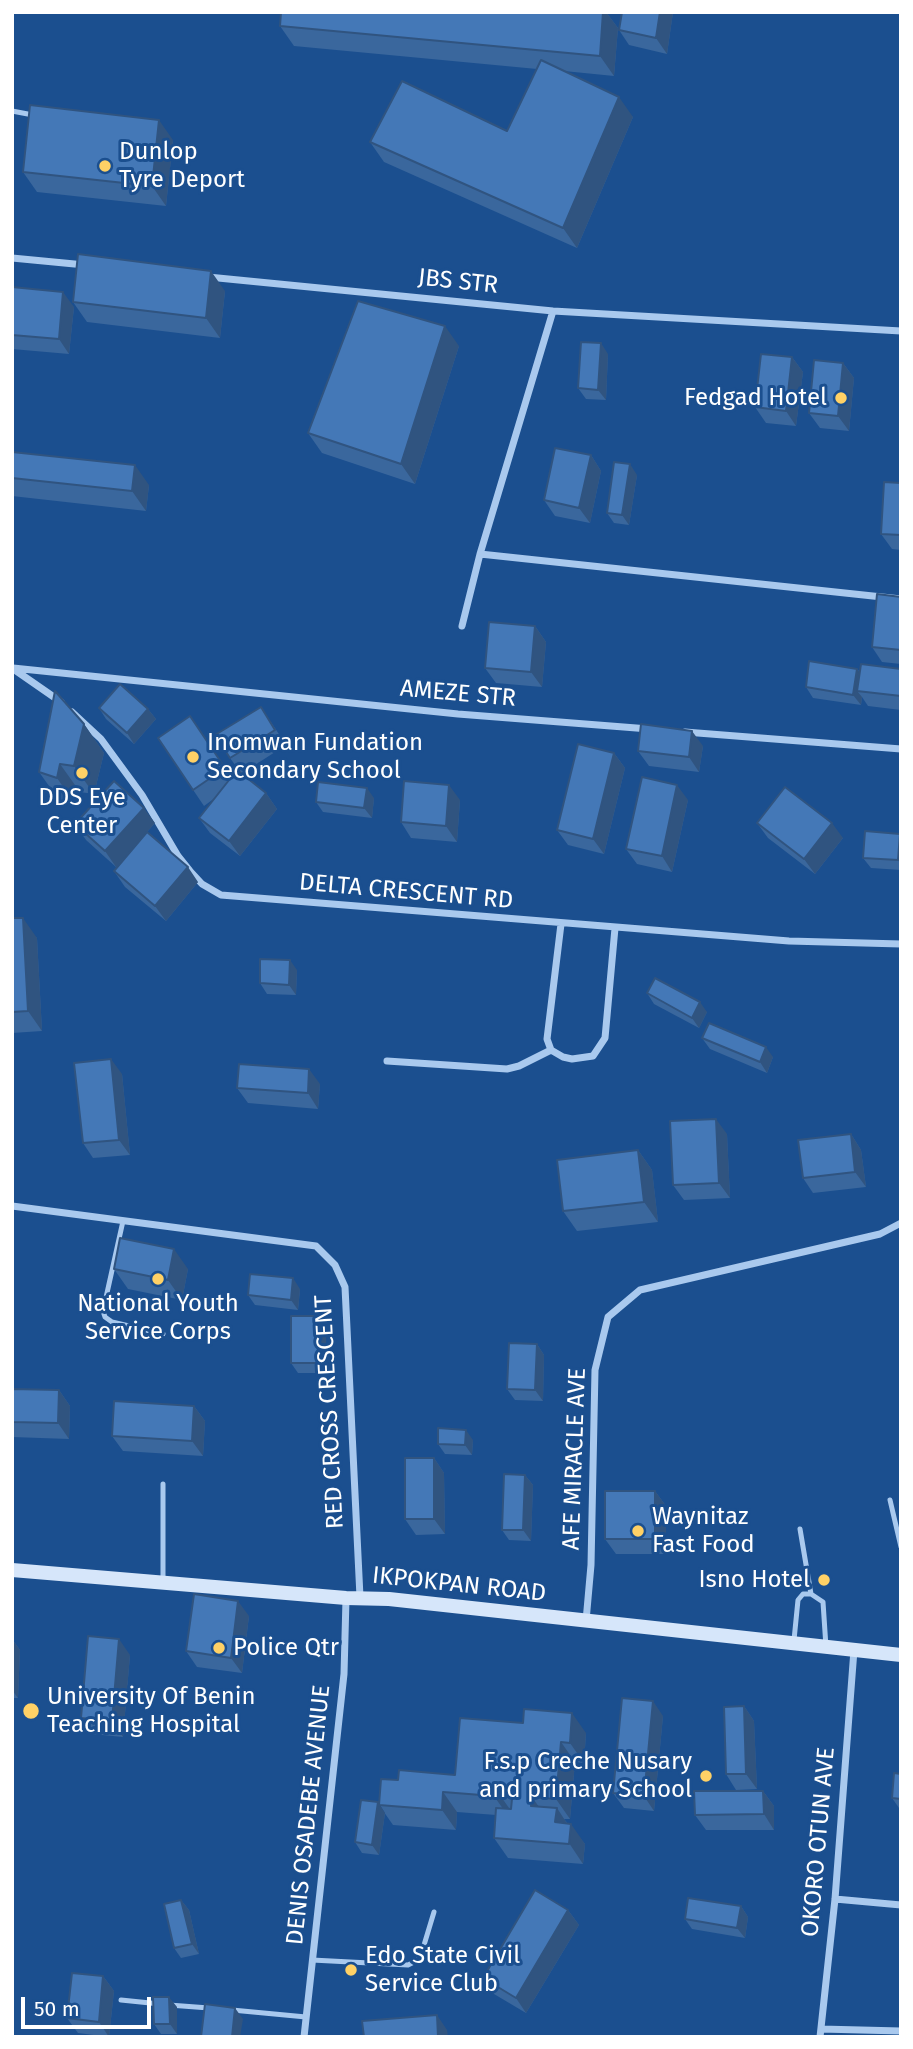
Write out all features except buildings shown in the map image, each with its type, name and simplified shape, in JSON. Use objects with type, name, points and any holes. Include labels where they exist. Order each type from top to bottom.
[{"type":"street","points":[[12,258],[96,266]]},
{"type":"street","name":"JBS STR","points":[[193,276],[553,311],[901,331]]},
{"type":"street","points":[[462,626],[480,554],[553,311]]},
{"type":"street","points":[[480,554],[901,599]]},
{"type":"street","name":"AMEZE STR","points":[[12,668],[458,714],[652,729]]},
{"type":"street","name":"DELTA CRESCENT RD","points":[[12,668],[60,701],[101,739],[142,795],[178,856],[202,884],[221,895],[789,941],[901,944]]},
{"type":"street","points":[[679,732],[901,749]]},
{"type":"street","points":[[561,924],[547,1039],[551,1050],[572,1059],[593,1056],[605,1038],[615,928]]},
{"type":"street","points":[[387,1061],[507,1069],[551,1050]]},
{"type":"street","name":"RED CROSS CRESCENT","points":[[12,1206],[316,1247],[335,1265],[345,1287],[353,1598]]},
{"type":"street","name":"AFE MIRACLE AVE","points":[[586,1621],[591,1565],[595,1370],[608,1317],[640,1290],[880,1234],[901,1223]]},
{"type":"street","name":"IKPOKPAN ROAD","points":[[12,1570],[353,1598],[901,1655]]},
{"type":"street","name":"DENIS OSADEBE AVENUE","points":[[304,2037],[353,1598]]},
{"type":"street","name":"OKORO OTUN AVE","points":[[821,2033],[835,1899],[854,1650]]},
{"type":"street","points":[[835,1899],[901,1905]]},
{"type":"street","points":[[821,2033],[901,2031]]},
{"type":"lane","points":[[12,111],[37,116]]},
{"type":"lane","points":[[123,1221],[103,1311],[105,1317],[112,1322],[163,1334]]},
{"type":"lane","points":[[163,1484],[163,1582]]},
{"type":"lane","points":[[890,1500],[901,1547]]},
{"type":"lane","points":[[800,1529],[811,1594]]},
{"type":"lane","points":[[794,1643],[798,1600],[803,1594],[811,1594],[823,1602],[826,1647]]},
{"type":"lane","points":[[312,1960],[408,1965],[421,1955],[434,1912]]},
{"type":"lane","points":[[121,2000],[213,2008]]},
{"type":"lane","points":[[227,2010],[306,2017]]},
{"type":"place","name":"Dunlop Tyre Deport","points":[[105,166]]},
{"type":"place","name":"Fedgad Hotel","points":[[841,398]]},
{"type":"place","name":"Inomwan Fundation Secondary School","points":[[193,757]]},
{"type":"place","name":"DDS Eye Center","points":[[82,773]]},
{"type":"place","name":"National Youth Service Corps","points":[[158,1279]]},
{"type":"place","name":"Waynitaz Fast Food","points":[[638,1531]]},
{"type":"place","name":"Isno Hotel","points":[[824,1580]]},
{"type":"place","name":"Police Qtr","points":[[219,1648]]},
{"type":"place","name":"University Of Benin Teaching Hospital","points":[[31,1711]]},
{"type":"place","name":"F.s.p Creche Nusary and primary School","points":[[706,1776]]},
{"type":"place","name":"Edo State Civil Service Club","points":[[351,1970]]}]
